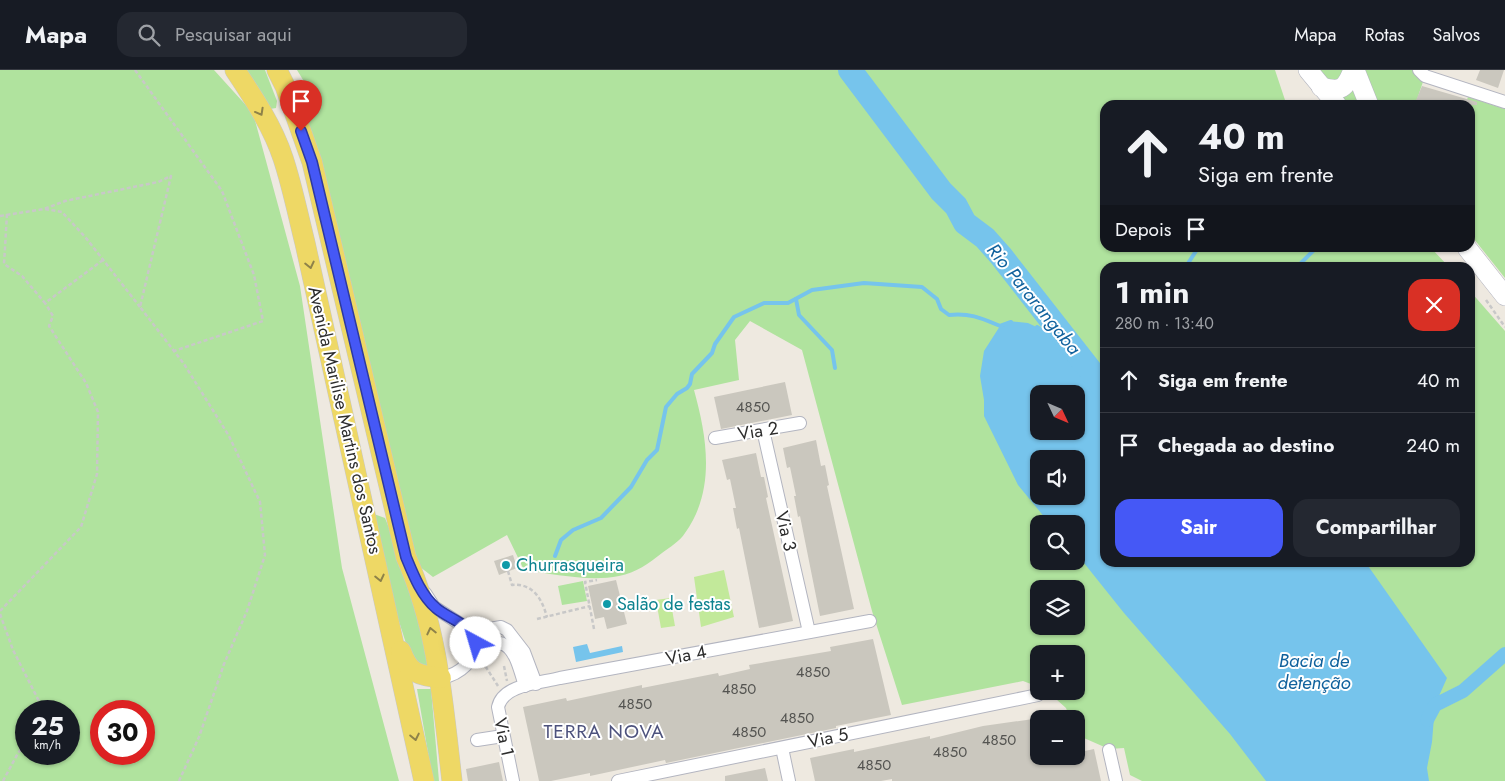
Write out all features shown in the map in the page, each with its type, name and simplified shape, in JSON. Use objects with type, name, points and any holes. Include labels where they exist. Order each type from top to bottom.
[{"type":"main road","name":"Avenida Marilise Martins dos Santos","points":[[235,70],[261,114],[282,156],[306,243],[424,781]]},
{"type":"main road","points":[[276,70],[285,86],[312,162],[406,557],[418,584],[431,629],[441,678],[452,781]]},
{"type":"main road","points":[[1308,70],[1333,100]]},
{"type":"main road","points":[[1321,87],[1336,91],[1342,88],[1348,83],[1354,70]]},
{"type":"main road","points":[[1354,70],[1367,100]]},
{"type":"main road","points":[[1475,240],[1505,278]]},
{"type":"main road","points":[[1471,252],[1505,296]]},
{"type":"main road","points":[[388,612],[405,662],[409,668],[415,673],[441,678]]},
{"type":"street","points":[[1419,70],[1425,76],[1505,102]]},
{"type":"street","name":"Via 2","points":[[715,438],[800,423]]},
{"type":"street","name":"Via 3","points":[[763,430],[809,632]]},
{"type":"street","points":[[418,584],[434,607],[464,627],[476,640],[477,654]]},
{"type":"street","name":"Via 4","points":[[507,694],[531,685],[870,621]]},
{"type":"street","points":[[464,627],[478,631],[501,627],[507,630],[524,652],[531,685]]},
{"type":"street","points":[[441,678],[456,673],[477,654],[496,642],[507,646],[516,657],[531,685]]},
{"type":"street","name":"Via 1","points":[[507,694],[498,707],[513,781]]},
{"type":"street","name":"Via 5","points":[[618,781],[1030,697]]},
{"type":"street","points":[[477,740],[503,736]]},
{"type":"street","points":[[782,748],[789,781]]},
{"type":"street","points":[[1109,750],[1116,781]]},
{"type":"path","points":[[135,70],[222,191],[254,275],[263,321],[174,351]]},
{"type":"path","points":[[0,216],[44,209],[65,201],[158,182],[171,176],[140,307]]},
{"type":"path","points":[[44,209],[62,212],[103,260],[174,351],[230,436],[260,502],[265,555],[247,610],[224,664],[199,736],[179,781]]},
{"type":"path","points":[[4,264],[7,214]]},
{"type":"path","points":[[45,303],[103,260]]},
{"type":"path","points":[[0,266],[4,264]]},
{"type":"path","points":[[4,264],[22,276],[45,303],[53,316],[49,326],[86,383],[98,412],[98,474],[81,527],[0,612],[13,650],[38,700]]},
{"type":"path","points":[[508,571],[512,585],[519,584],[531,589],[542,601],[547,617]]},
{"type":"path","points":[[594,629],[585,582],[597,580]]},
{"type":"path","points":[[537,618],[590,606]]},
{"type":"path","points":[[477,654],[507,694]]},
{"type":"path","points":[[503,660],[507,694]]},
{"type":"path","points":[[4,781],[15,759]]},
{"type":"green space","points":[[0,70],[214,70],[253,113],[300,286],[342,568],[399,781],[0,781]]},
{"type":"green space","points":[[236,70],[265,70],[277,101],[276,108],[270,109]]},
{"type":"green space","points":[[297,70],[1275,70],[1285,100],[1100,100],[1100,252],[1435,252],[1444,262],[1100,262],[1100,567],[1112,567],[1410,781],[1142,781],[1130,775],[1124,748],[1109,749],[1085,738],[1085,710],[1067,710],[1057,700],[1085,700],[1085,645],[1030,645],[1030,684],[1023,681],[902,705],[872,611],[802,350],[750,321],[735,340],[739,380],[694,390],[702,426],[706,463],[705,481],[695,516],[683,536],[675,544],[647,564],[631,573],[608,578],[584,578],[524,570],[507,535],[433,577],[406,556],[309,158],[308,88]]},
{"type":"green space","points":[[1308,70],[1419,70],[1425,76],[1417,100],[1333,100]]},
{"type":"green space","points":[[1468,97],[1505,109],[1505,278],[1475,240],[1475,100],[1467,100]]},
{"type":"green space","points":[[1475,297],[1505,331],[1505,781],[1411,781],[1243,567],[1475,567]]},
{"type":"green space","points":[[371,513],[385,518],[416,594],[432,669],[411,659],[395,609]]},
{"type":"green space","points":[[724,570],[734,617],[701,627],[694,577]]},
{"type":"green space","points":[[583,581],[587,601],[562,605],[558,586]]},
{"type":"green space","points":[[670,598],[675,626],[661,628],[656,600]]},
{"type":"green space","points":[[417,689],[431,689],[439,781],[433,781]]},
{"type":"water","name":"Bacia de detenção","points":[[1009,321],[1028,323],[1045,331],[1079,355],[1100,382],[1100,567],[1369,567],[1447,678],[1435,705],[1432,742],[1427,768],[1429,781],[1266,781],[1230,734],[1124,613],[1085,564],[1085,515],[1043,515],[1034,505],[1085,505],[1085,450],[1030,450],[1030,500],[1018,485],[984,416],[984,400],[980,376],[984,351],[1000,326]]},
{"type":"water","points":[[587,644],[590,653],[622,646],[623,652],[576,662],[573,647]]},
{"type":"building","points":[[1480,70],[1504,70],[1498,88],[1476,80]]},
{"type":"building","points":[[1422,86],[1470,100],[1416,100]]},
{"type":"building","points":[[785,382],[792,415],[721,429],[714,397]]},
{"type":"building","points":[[816,440],[821,466],[825,465],[829,485],[827,486],[854,609],[820,616],[800,516],[798,517],[790,467],[787,468],[783,448]]},
{"type":"building","points":[[756,453],[761,477],[764,477],[768,497],[766,498],[793,621],[759,628],[739,528],[737,529],[733,508],[736,508],[730,479],[727,480],[722,460]]},
{"type":"building","name":"Churrasqueira","points":[[513,555],[517,568],[499,575],[494,561]]},
{"type":"building","name":"Salão de festas","points":[[616,580],[627,624],[607,629],[604,617],[595,619],[588,586]]},
{"type":"building","points":[[873,639],[891,715],[666,763],[665,760],[590,776],[590,773],[551,781],[539,781],[523,707],[566,698],[567,701],[642,685],[642,688],[718,673],[719,676],[750,669],[749,665],[831,651],[830,647]]},
{"type":"building","points":[[1030,719],[1030,765],[1085,765],[1085,751],[1094,749],[1101,781],[892,781],[892,779],[881,781],[815,781],[810,758],[854,749],[854,752],[930,736],[930,739],[983,726]]},
{"type":"building","points":[[499,762],[503,781],[468,781],[466,769]]},
{"type":"building","points":[[765,768],[768,781],[725,781],[725,776]]},
{"type":"waterway","name":"Rio Pararangaba","points":[[850,70],[941,191],[956,206],[965,223],[985,238],[1001,256],[1100,383]]},
{"type":"waterway","points":[[1189,262],[1195,252]]},
{"type":"waterway","points":[[1302,262],[1312,252]]},
{"type":"waterway","points":[[555,556],[561,540],[573,530],[601,518],[631,487],[647,460],[657,450],[666,407],[677,394],[687,388],[692,374],[712,353],[715,344],[734,317],[764,303],[788,303],[812,290],[864,283],[922,287],[937,299],[941,309],[949,315],[970,315],[1000,326],[1011,322]]},
{"type":"waterway","points":[[796,299],[799,315],[832,350],[835,368]]},
{"type":"waterway","points":[[1037,327],[1079,355]]},
{"type":"waterway","points":[[1427,720],[1435,705],[1463,691],[1505,654]]},
{"type":"place","name":"Churrasqueira","points":[[506,565]]},
{"type":"place","name":"Salão de festas","points":[[607,604]]},
{"type":"district","name":"TERRA NOVA","points":[[604,731]]},
{"type":"route","points":[[301,131],[312,162],[406,557],[418,584],[434,607],[473,634],[476,643]]}]
